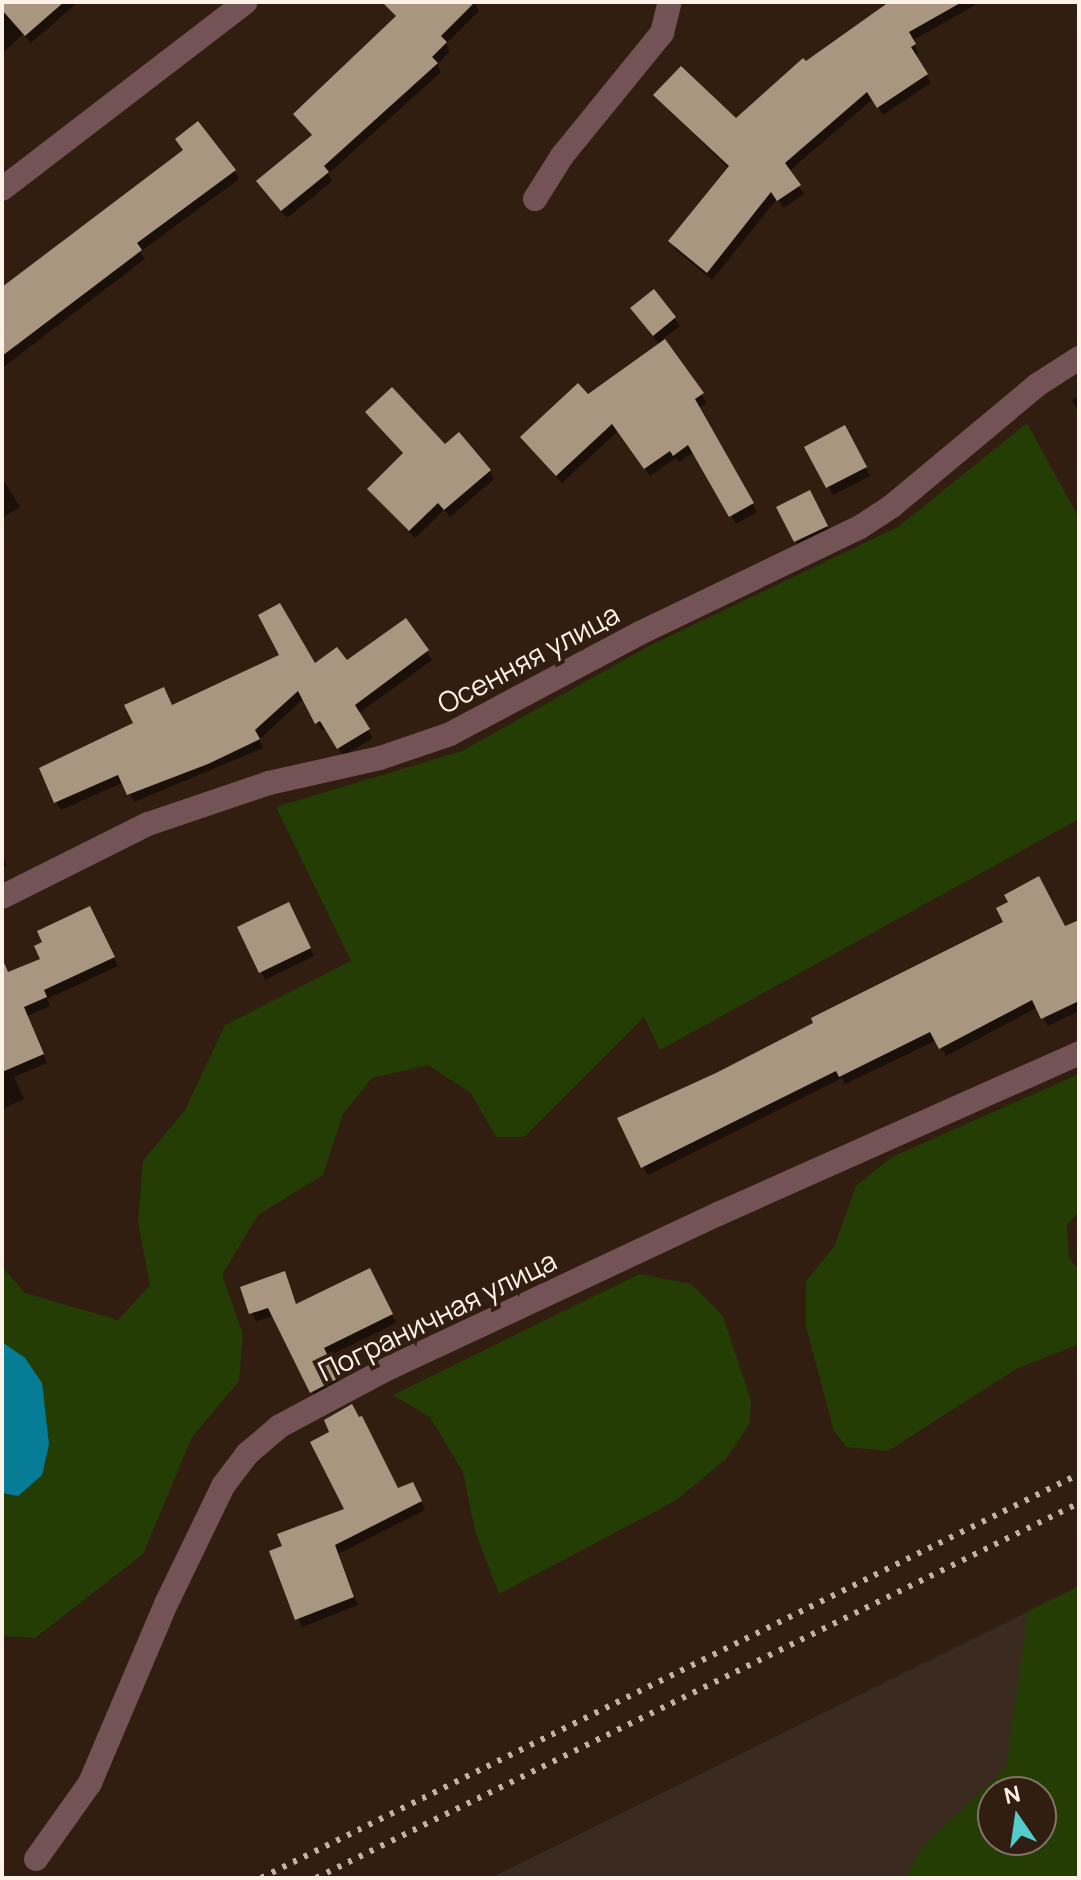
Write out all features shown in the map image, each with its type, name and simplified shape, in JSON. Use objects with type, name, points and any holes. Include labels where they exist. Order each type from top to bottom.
[{"type":"street","points":[[2,189],[246,2]]},
{"type":"street","points":[[535,199],[562,156],[662,33],[670,2]]},
{"type":"street","name":"Осенняя улица","points":[[2,897],[148,824],[269,783],[380,758],[450,734],[640,633],[860,527],[892,506],[1037,385],[1079,358]]},
{"type":"street","name":"Пограничная улица","points":[[36,1859],[90,1783],[167,1602],[223,1486],[247,1454],[280,1426],[385,1370],[704,1221],[1079,1053]]},
{"type":"shaded area","points":[[1079,1586],[1079,1878],[491,1878]]},
{"type":"green space","points":[[1027,423],[1079,518],[1079,819],[660,1050],[644,1017],[524,1137],[496,1137],[471,1093],[428,1065],[372,1078],[343,1114],[323,1175],[258,1215],[222,1275],[243,1334],[239,1381],[192,1437],[143,1554],[35,1638],[2,1636],[2,1267],[25,1293],[118,1320],[150,1285],[138,1222],[143,1161],[185,1110],[225,1025],[351,961],[276,807],[462,751],[649,646],[898,527]]},
{"type":"green space","points":[[1079,1074],[1079,1211],[1067,1225],[1069,1257],[1079,1271],[1079,1344],[1016,1369],[888,1451],[847,1447],[834,1431],[806,1327],[806,1281],[834,1247],[856,1186],[892,1157]]},
{"type":"green space","points":[[639,1274],[691,1284],[723,1316],[751,1400],[750,1423],[726,1459],[675,1501],[499,1594],[475,1531],[463,1472],[430,1417],[393,1395]]},
{"type":"green space","points":[[1079,1586],[1079,1878],[905,1878],[923,1846],[977,1795],[977,1856],[1057,1856],[1057,1776],[997,1776],[1006,1768],[1028,1611]]},
{"type":"water","points":[[2,1342],[25,1358],[42,1383],[49,1444],[42,1475],[18,1496],[2,1493]]},
{"type":"building","points":[[2,2],[64,2],[25,36],[2,10]]},
{"type":"building","points":[[382,2],[475,2],[441,36],[447,42],[432,57],[438,63],[324,166],[329,172],[281,211],[256,181],[312,135],[293,114],[396,16]]},
{"type":"building","points":[[889,2],[962,2],[909,32],[916,44],[911,47],[928,74],[877,108],[867,92],[785,163],[801,185],[777,201],[771,192],[707,273],[668,241],[729,166],[653,95],[681,66],[736,118],[803,58],[806,61]]},
{"type":"building","points":[[198,121],[236,170],[137,243],[142,250],[2,356],[2,287],[183,150],[175,139]]},
{"type":"building","points":[[654,289],[676,317],[653,336],[630,308]]},
{"type":"building","points":[[665,339],[704,393],[695,399],[754,503],[729,517],[688,445],[673,456],[670,451],[644,469],[612,424],[556,476],[520,437],[578,383],[588,394]]},
{"type":"building","points":[[392,387],[445,444],[459,432],[491,470],[444,510],[438,503],[409,531],[367,489],[403,453],[365,412]]},
{"type":"building","points":[[845,425],[867,467],[826,488],[804,447]]},
{"type":"building","points":[[810,490],[828,526],[794,542],[776,507]]},
{"type":"building","points":[[280,603],[315,663],[337,647],[347,660],[406,618],[429,650],[355,705],[370,729],[337,749],[320,721],[315,724],[298,691],[255,730],[260,739],[208,764],[127,795],[118,775],[54,803],[39,768],[133,723],[124,705],[164,687],[172,705],[279,655],[258,615]]},
{"type":"building","points":[[1039,876],[1065,926],[1079,920],[1079,1001],[1041,1019],[1032,1000],[939,1049],[930,1032],[839,1077],[836,1071],[641,1168],[617,1118],[716,1073],[813,1023],[811,1018],[1003,922],[996,908],[1008,902],[1004,895]]},
{"type":"building","points":[[289,902],[311,948],[259,973],[237,927]]},
{"type":"building","points":[[90,906],[115,957],[44,990],[47,997],[24,1007],[44,1054],[2,1072],[2,958],[8,972],[40,959],[34,946],[42,942],[37,931]]},
{"type":"building","points":[[370,1268],[393,1314],[324,1348],[339,1378],[310,1393],[268,1308],[249,1314],[240,1287],[285,1271],[296,1304]]},
{"type":"building","points":[[352,1404],[359,1417],[362,1416],[398,1488],[413,1482],[422,1501],[335,1545],[354,1597],[295,1620],[269,1551],[282,1546],[277,1534],[344,1509],[310,1442],[329,1432],[324,1420]]},
{"type":"railway","points":[[261,1878],[1079,1474]]},
{"type":"railway","points":[[316,1878],[1079,1503]]}]
